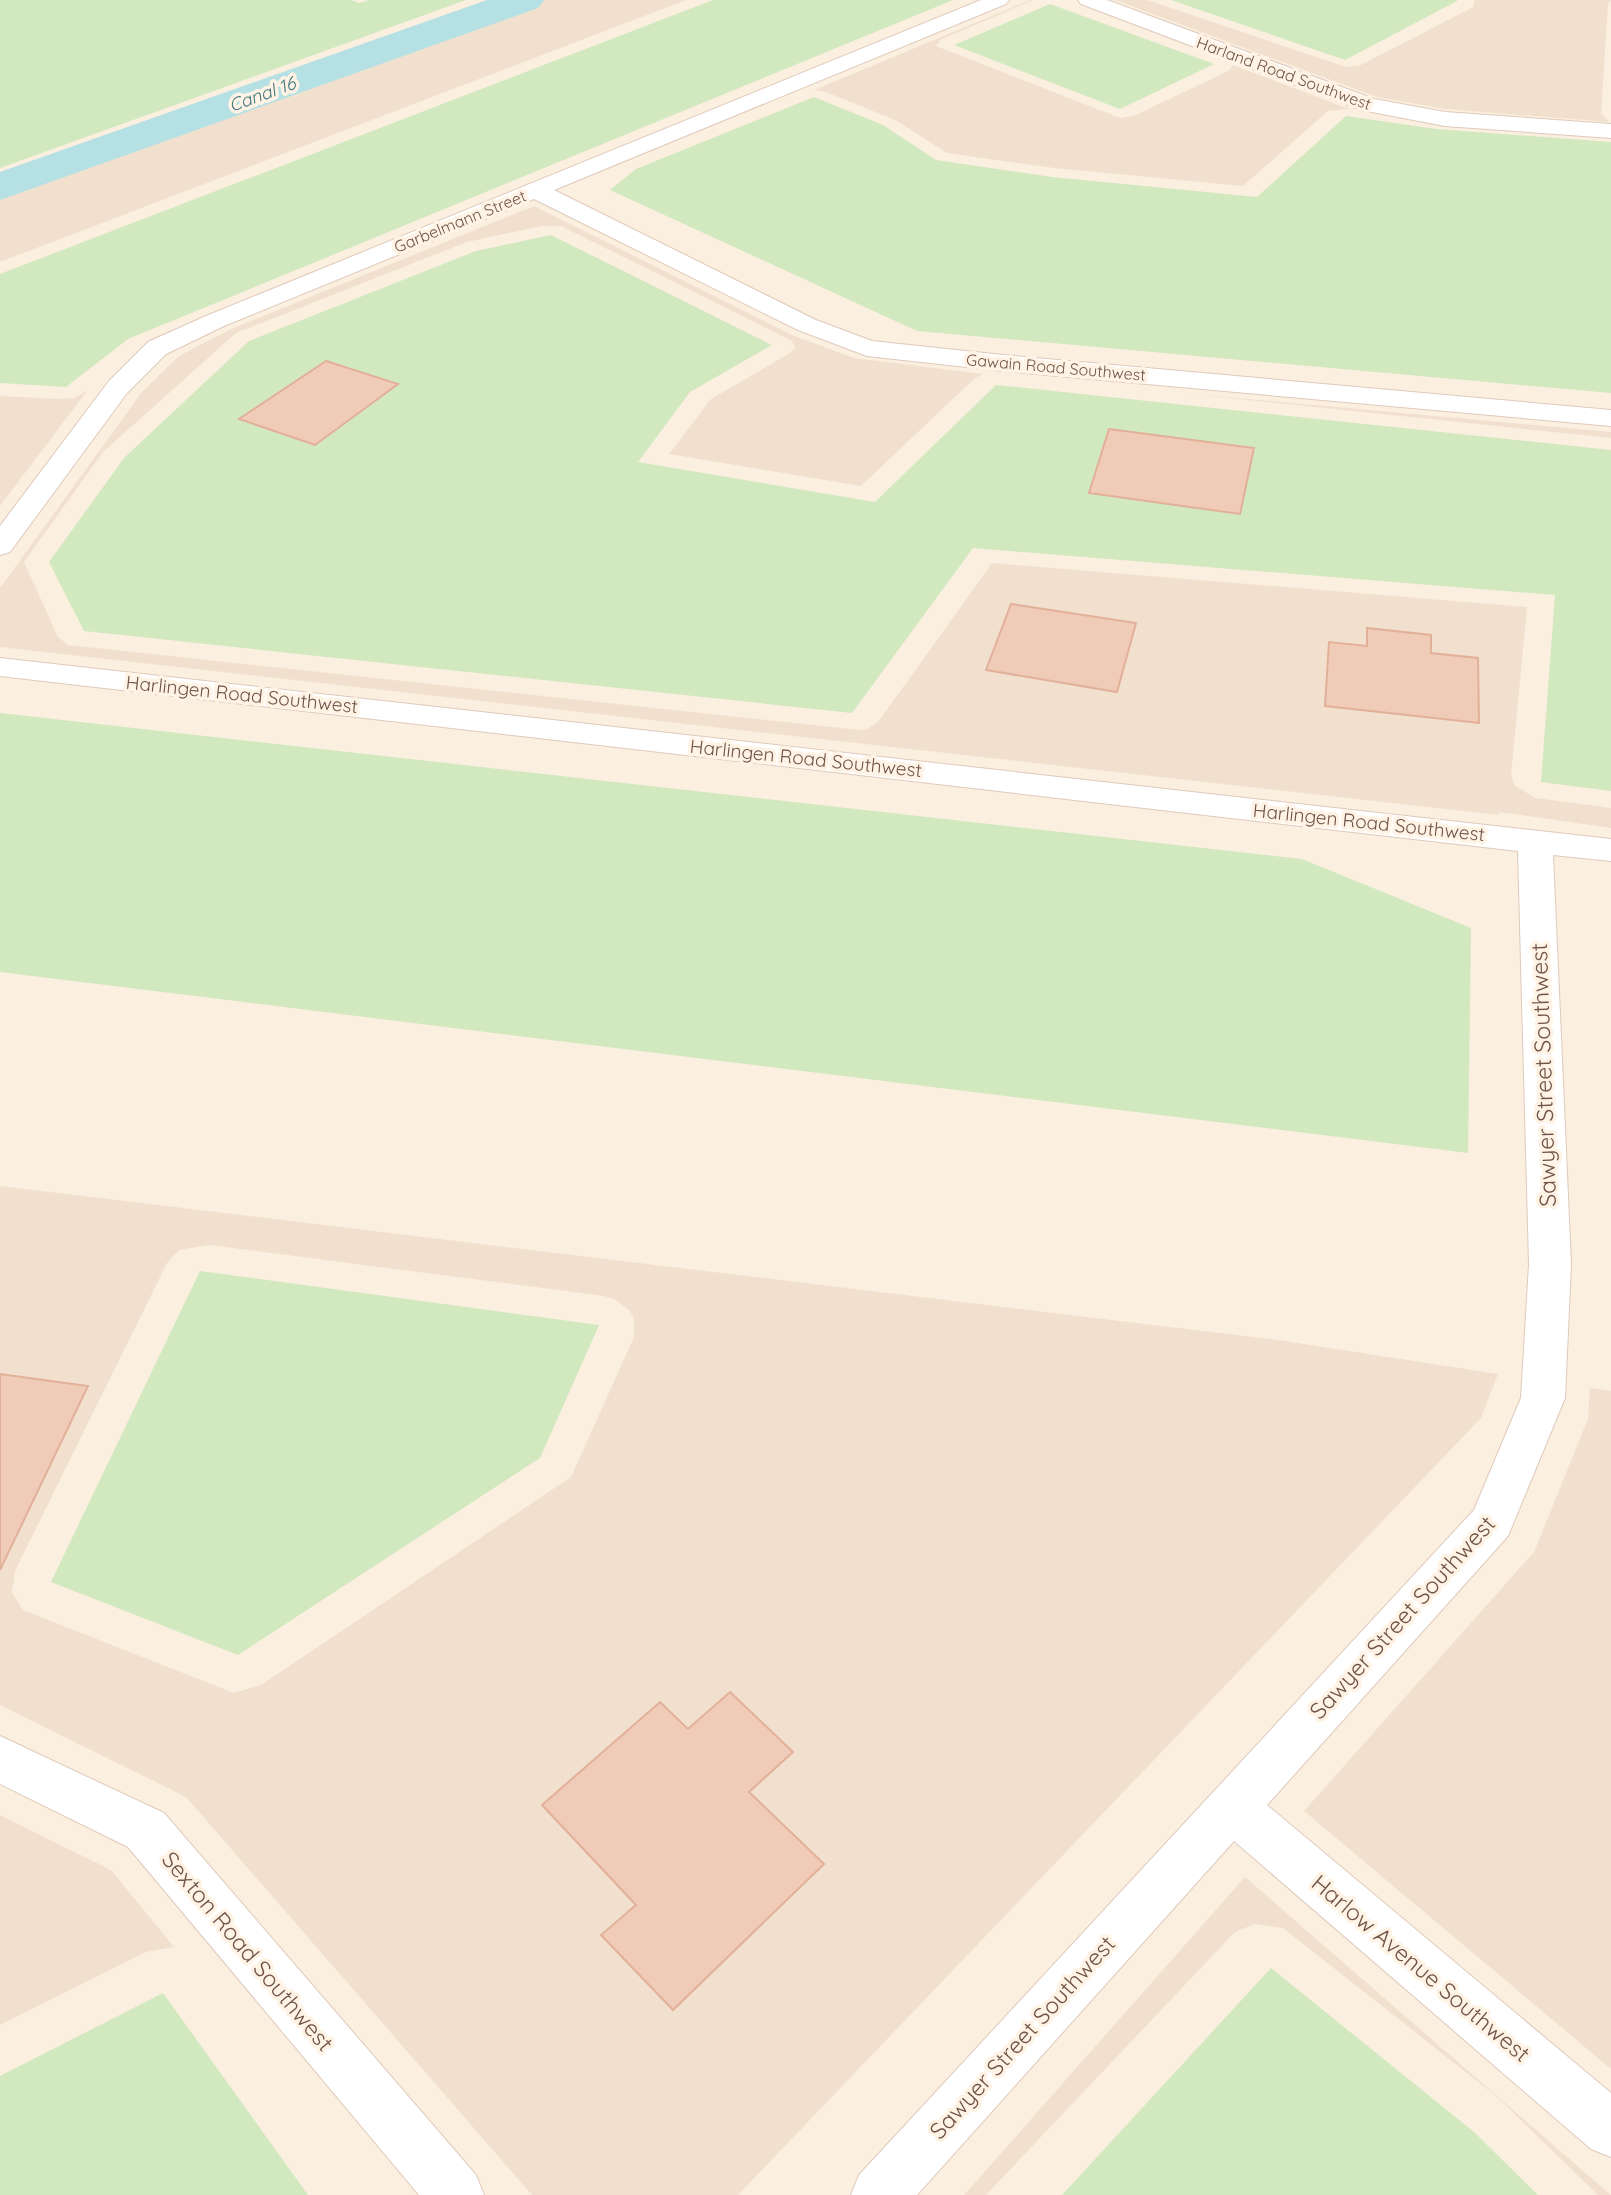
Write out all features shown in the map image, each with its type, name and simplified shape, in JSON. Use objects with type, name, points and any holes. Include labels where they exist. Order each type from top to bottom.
[{"type":"street","name":"Garbelmann Street","points":[[0,546],[118,387],[158,348],[215,321],[999,0]]},
{"type":"street","name":"Harland Road Southwest","points":[[1088,0],[1369,105],[1445,118],[1611,131]]},
{"type":"street","name":"Gawain Road Southwest","points":[[535,190],[807,325],[867,348],[1003,363],[1611,418]]},
{"type":"street","name":"Harlingen Road Southwest","points":[[0,667],[1611,850]]},
{"type":"street","name":"Sawyer Street Southwest","points":[[879,2195],[1492,1522],[1543,1398],[1550,1264],[1535,841]]},
{"type":"street","name":"Sexton Road Southwest","points":[[0,1759],[146,1830],[456,2195]]},
{"type":"street","name":"Harlow Avenue Southwest","points":[[1232,1807],[1611,2129]]},
{"type":"shaded area","points":[[492,0],[686,0],[0,262],[0,178]]},
{"type":"shaded area","points":[[1033,0],[940,40],[936,46],[1120,118],[1136,115],[1230,70],[1233,65],[1349,109],[1328,111],[1243,186],[1054,168],[947,153],[895,120],[826,92],[814,90]]},
{"type":"shaded area","points":[[1115,0],[1147,0],[1346,67],[1361,65],[1473,7],[1475,0],[1611,0],[1608,4],[1601,114],[1610,122],[1445,109],[1377,97]]},
{"type":"shaded area","points":[[534,206],[792,335],[854,358],[983,374],[975,378],[861,486],[669,454],[711,399],[790,353],[795,347],[792,341],[561,226],[542,226],[467,242],[236,333],[103,452],[24,562],[58,637],[68,645],[859,730],[867,729],[878,722],[992,563],[1527,607],[1511,776],[1515,786],[1536,798],[1611,808],[1611,828],[1499,812],[1499,815],[0,647],[0,588],[142,392],[179,356],[231,329]]},
{"type":"shaded area","points":[[87,391],[0,506],[0,396],[60,399],[75,398]]},
{"type":"shaded area","points":[[1181,393],[1611,432],[1611,438]]},
{"type":"shaded area","points":[[0,1186],[1278,1340],[1498,1374],[1481,1418],[738,2195],[532,2195],[186,1797],[0,1705]],"holes":[[[209,1245],[614,1299],[630,1311],[634,1319],[634,1337],[571,1477],[261,1685],[234,1693],[23,1610],[12,1592],[15,1571],[167,1263],[179,1250]]]},
{"type":"shaded area","points":[[1590,1388],[1611,1391],[1611,2069],[1304,1811],[1534,1552],[1588,1419]]},
{"type":"shaded area","points":[[0,1815],[111,1870],[174,1947],[146,1952],[0,2025]]},
{"type":"shaded area","points":[[1245,1877],[1611,2195],[1598,2195],[1496,2096],[1283,1928],[1254,1924],[1234,1933],[986,2195],[964,2195]]},
{"type":"green space","points":[[0,0],[351,0],[359,3],[369,0],[466,0],[0,168]]},
{"type":"green space","points":[[713,0],[953,0],[128,339],[66,387],[0,383],[0,274]]},
{"type":"green space","points":[[1171,0],[1457,0],[1457,1],[1345,60]]},
{"type":"green space","points":[[1050,4],[1214,64],[1120,109],[954,45]]},
{"type":"green space","points":[[814,97],[883,125],[936,160],[1052,177],[1257,197],[1346,116],[1436,129],[1611,142],[1611,393],[917,331],[610,190],[636,169]]},
{"type":"green space","points":[[551,235],[772,345],[690,392],[638,462],[875,502],[996,385],[1611,450],[1611,791],[1541,782],[1555,595],[973,548],[852,713],[84,631],[49,562],[124,458],[249,341],[476,251]]},
{"type":"green space","points":[[0,713],[1302,859],[1471,928],[1468,1153],[0,972]]},
{"type":"green space","points":[[200,1271],[599,1325],[540,1458],[238,1655],[51,1582]]},
{"type":"green space","points":[[1271,1968],[1474,2132],[1538,2195],[1062,2195]]},
{"type":"green space","points":[[163,1993],[308,2195],[0,2195],[0,2076]]},
{"type":"building","points":[[326,361],[398,384],[315,445],[239,419]]},
{"type":"building","points":[[1109,429],[1254,448],[1240,514],[1089,493]]},
{"type":"building","points":[[1011,604],[1136,623],[1117,692],[986,670]]},
{"type":"building","points":[[1367,628],[1431,635],[1431,653],[1478,658],[1479,723],[1325,706],[1329,642],[1367,646]]},
{"type":"building","points":[[0,1374],[88,1386],[0,1570]]},
{"type":"building","points":[[730,1692],[793,1752],[749,1792],[824,1864],[673,2010],[601,1935],[636,1905],[542,1805],[660,1702],[688,1729]]},
{"type":"waterway","name":"Canal 16","points":[[0,187],[524,0]]}]
